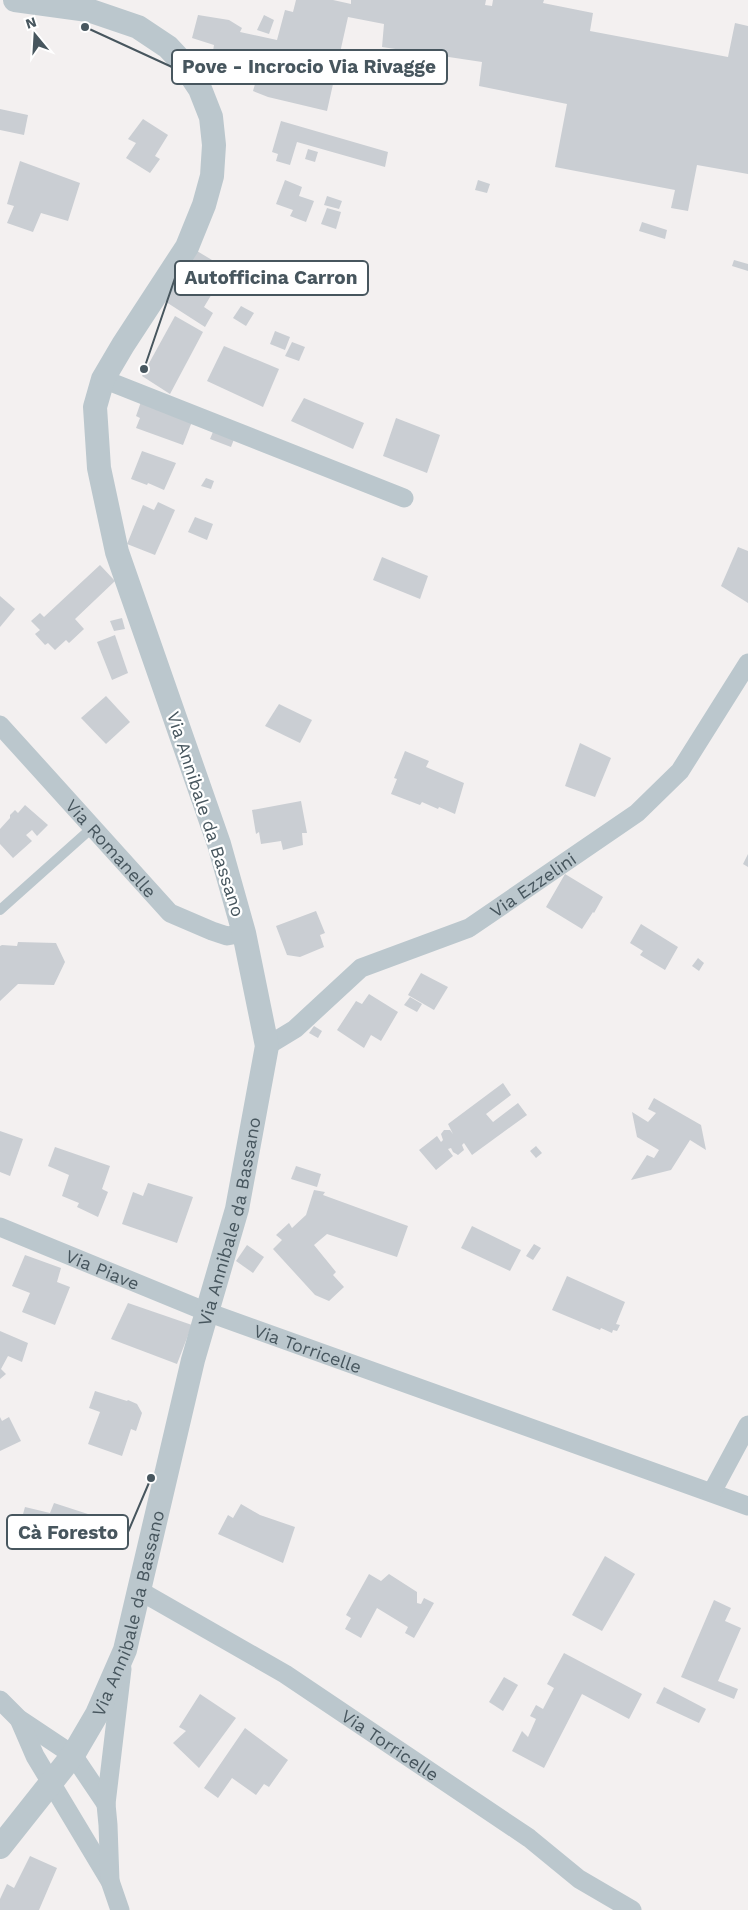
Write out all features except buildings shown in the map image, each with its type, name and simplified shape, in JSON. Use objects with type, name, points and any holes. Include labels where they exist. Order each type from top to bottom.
[{"type":"street","name":"Via Annibale da Bassano","points":[[0,1847],[73,1755],[97,1714],[125,1650],[193,1360],[236,1209],[267,1046],[244,933],[220,844],[117,552],[99,468],[95,406],[103,379],[186,247],[204,205],[212,176],[214,145],[211,117],[200,89],[182,62],[168,47],[138,27],[89,5],[15,0]]},
{"type":"street","points":[[103,379],[404,498]]},
{"type":"street","name":"Via Ezzelini","points":[[267,1046],[295,1029],[361,968],[469,928],[637,813],[680,771],[748,663]]},
{"type":"street","name":"Via Romanelle","points":[[0,725],[170,913],[212,932],[227,936],[244,933]]},
{"type":"street","name":"Via Piave","points":[[0,1227],[207,1312]]},
{"type":"street","name":"Via Torricelle","points":[[207,1312],[748,1506]]},
{"type":"street","points":[[712,1492],[748,1425]]},
{"type":"street","name":"Via Torricelle","points":[[140,1591],[285,1674],[529,1838],[579,1879],[632,1910]]},
{"type":"street","points":[[110,1881],[106,1804],[125,1650]]},
{"type":"street","points":[[0,1700],[19,1719],[73,1755],[106,1804]]},
{"type":"street","points":[[19,1719],[36,1756],[110,1881],[120,1910]]},
{"type":"lane","points":[[0,910],[93,827]]},
{"type":"place","name":"Pove - Incrocio Via Rivagge","points":[[85,27]]},
{"type":"place","name":"Autofficina Carron","points":[[144,369]]},
{"type":"place","name":"Cà Foresto","points":[[151,1478]]}]
